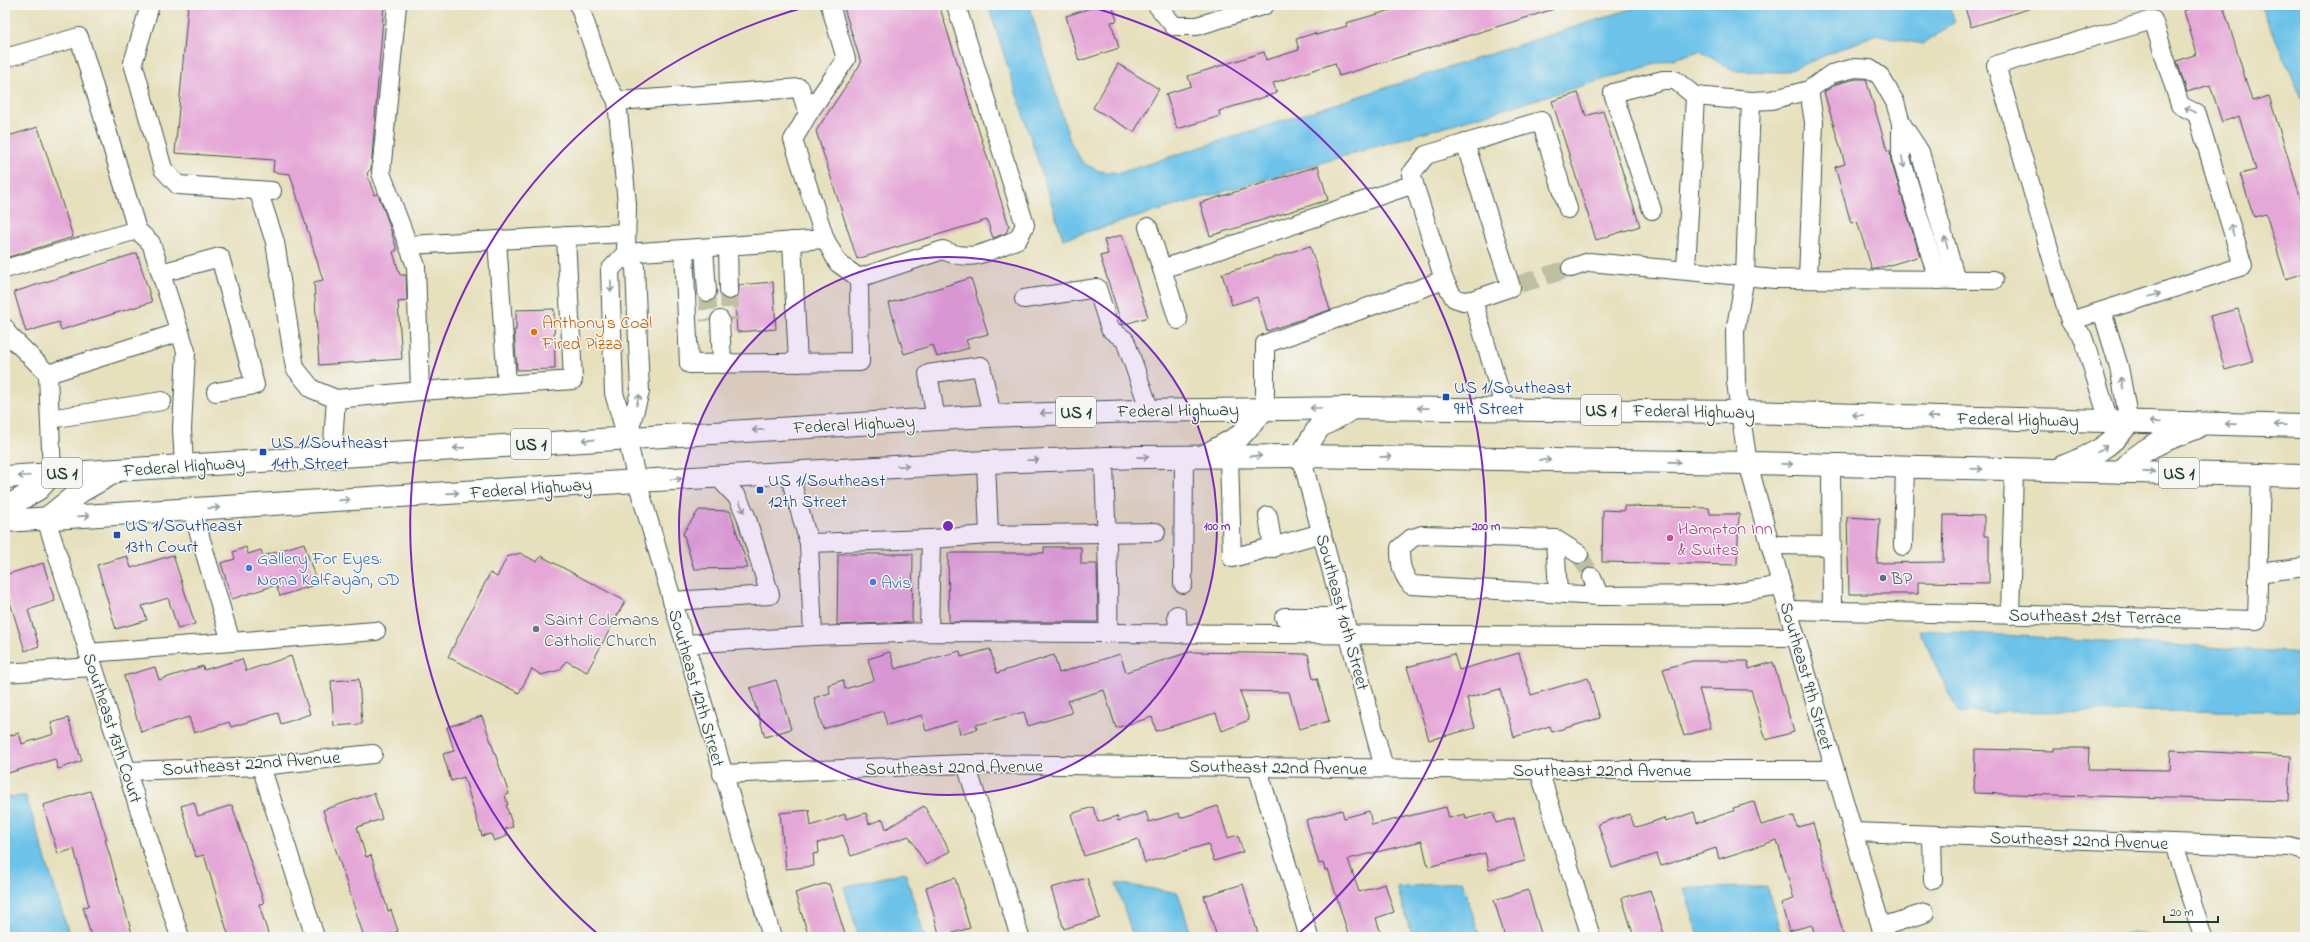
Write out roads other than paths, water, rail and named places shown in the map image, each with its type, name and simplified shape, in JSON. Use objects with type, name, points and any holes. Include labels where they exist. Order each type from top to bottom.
[{"type":"main road","points":[[1193,457],[1240,436],[1265,408]]},
{"type":"main road","name":"Federal Highway","points":[[5,477],[936,419],[1150,410],[1355,408],[1740,412],[2305,426]]},
{"type":"main road","points":[[1301,456],[1319,427],[1355,408]]},
{"type":"main road","points":[[2054,470],[2099,452],[2117,438],[2119,421]]},
{"type":"main road","points":[[2121,472],[2134,456],[2153,444],[2208,424]]},
{"type":"main road","name":"Federal Highway","points":[[5,522],[637,481],[986,462],[1104,458],[1301,456],[1748,463],[2305,476]]},
{"type":"main road","points":[[46,519],[80,491],[119,470]]},
{"type":"main road","points":[[5,508],[38,488],[52,474]]},
{"type":"street","points":[[150,5],[133,63],[163,168],[178,185],[265,191],[275,242],[295,368],[312,389],[336,399],[507,384],[574,380],[566,236]]},
{"type":"street","points":[[397,5],[381,174],[416,266],[420,391]]},
{"type":"street","points":[[579,5],[604,78],[617,101],[627,204],[625,233],[626,253],[635,267],[640,392],[627,438]]},
{"type":"street","points":[[830,5],[846,59],[808,114],[793,140],[825,239],[838,263],[859,278]]},
{"type":"street","points":[[859,278],[943,250],[957,257],[975,256],[1018,239],[1025,225],[956,5]]},
{"type":"street","points":[[1157,5],[1174,26],[1197,26],[1265,5]]},
{"type":"street","points":[[2070,321],[2243,266],[2197,114],[2180,105],[2153,20],[1996,64],[2070,321],[2083,338],[2119,421]]},
{"type":"street","points":[[5,58],[80,37],[136,230],[152,243],[186,351],[182,429],[184,466]]},
{"type":"street","points":[[1652,210],[1613,93],[1663,80],[1675,80],[1695,96],[1751,101],[1772,100],[1808,90],[1831,74],[1855,68],[1870,69],[1880,76],[1895,102],[1901,123],[1901,158],[1938,280]]},
{"type":"street","points":[[617,101],[800,88],[808,114]]},
{"type":"street","points":[[1808,90],[1814,122],[1808,279]]},
{"type":"street","points":[[1686,270],[1695,96]]},
{"type":"street","name":"Southeast 9th Street","points":[[1751,101],[1745,277],[1735,332],[1736,382],[1748,463],[1788,610],[1882,932]]},
{"type":"street","points":[[1466,143],[1516,285],[1473,300],[1463,301],[1454,298],[1444,280],[1411,174],[1426,155],[1466,143],[1540,121],[1568,209]]},
{"type":"street","points":[[1901,123],[1920,152],[1956,280]]},
{"type":"street","points":[[1162,269],[1414,184]]},
{"type":"street","points":[[1148,227],[1178,320]]},
{"type":"street","points":[[5,269],[136,230]]},
{"type":"street","points":[[409,245],[625,233]]},
{"type":"street","points":[[626,253],[825,239]]},
{"type":"street","points":[[497,240],[507,384]]},
{"type":"street","points":[[792,241],[798,363]]},
{"type":"street","points":[[716,247],[718,291],[716,247]]},
{"type":"street","points":[[684,249],[689,364],[860,362],[859,278]]},
{"type":"street","name":"Southeast 12th Street","points":[[626,253],[610,270],[614,393],[637,481],[722,774],[772,937]]},
{"type":"street","points":[[161,273],[220,257],[255,385],[216,392]]},
{"type":"street","points":[[1571,268],[1589,262],[1686,270],[1745,277],[1808,279],[1994,280]]},
{"type":"street","points":[[1265,408],[1265,344],[1444,280]]},
{"type":"street","points":[[1024,299],[1097,288],[1110,329],[1125,340],[1150,410]]},
{"type":"street","points":[[1473,300],[1505,409]]},
{"type":"street","points":[[2102,312],[2119,367],[2119,421]]},
{"type":"street","points":[[720,321],[722,364]]},
{"type":"street","points":[[5,328],[6,332],[48,374],[52,474]]},
{"type":"street","points":[[48,374],[180,332]]},
{"type":"street","points":[[936,419],[928,374],[981,366],[992,416]]},
{"type":"street","points":[[332,456],[336,399]]},
{"type":"street","points":[[50,419],[162,401]]},
{"type":"street","name":"Southeast 10th Street","points":[[1301,456],[1384,768]]},
{"type":"street","points":[[1183,584],[1193,457]]},
{"type":"street","points":[[1229,457],[1232,558],[1322,534]]},
{"type":"street","points":[[1104,458],[1106,532],[1109,556],[1108,633]]},
{"type":"street","points":[[986,462],[989,535]]},
{"type":"street","points":[[1831,465],[1832,610]]},
{"type":"street","points":[[1903,546],[1905,467]]},
{"type":"street","points":[[2010,615],[2014,470]]},
{"type":"street","points":[[789,473],[809,543],[813,636]]},
{"type":"street","name":"Southeast 21st Terrace","points":[[1788,610],[2256,620],[2261,475]]},
{"type":"street","points":[[672,601],[770,595],[746,516],[738,498],[718,477]]},
{"type":"street","points":[[192,510],[231,642]]},
{"type":"street","points":[[1268,516],[1273,548]]},
{"type":"street","name":"Southeast 13th Court","points":[[46,519],[180,937]]},
{"type":"street","points":[[809,543],[931,539],[989,535],[1156,532]]},
{"type":"street","points":[[1579,554],[1555,539],[1422,535],[1412,538],[1400,548],[1400,565],[1402,575],[1411,585],[1558,592],[1600,596],[1722,595],[1781,585]]},
{"type":"street","points":[[929,632],[931,539]]},
{"type":"street","points":[[1555,539],[1558,592]]},
{"type":"street","points":[[1770,545],[1832,546]]},
{"type":"street","points":[[2258,573],[2305,567]]},
{"type":"street","points":[[1592,577],[1600,596]]},
{"type":"street","points":[[1176,615],[1178,634]]},
{"type":"street","points":[[1284,617],[1344,617]]},
{"type":"street","points":[[685,644],[813,636],[929,632],[1178,634],[1226,627],[1349,635],[1796,638]]},
{"type":"street","points":[[5,673],[90,660],[231,642],[376,631]]},
{"type":"street","name":"Southeast 22nd Avenue","points":[[128,771],[260,766],[373,754]]},
{"type":"street","points":[[966,764],[1020,937]]},
{"type":"street","name":"Southeast 22nd Avenue","points":[[722,774],[966,764],[1539,770],[1834,770]]},
{"type":"street","points":[[260,766],[314,937]]},
{"type":"street","points":[[1257,766],[1309,937]]},
{"type":"street","points":[[1539,770],[1591,937]]},
{"type":"street","name":"Southeast 22nd Avenue","points":[[1853,832],[2290,847],[2305,851]]},
{"type":"street","points":[[1932,835],[1933,880]]},
{"type":"street","points":[[2174,844],[2203,937]]},
{"type":"street","points":[[1882,932],[1925,913]]},
{"type":"water","points":[[988,5],[1029,5],[1070,141],[1083,163],[1099,171],[1120,173],[1643,5],[1949,5],[1955,22],[1923,44],[1874,35],[1786,72],[1733,71],[1700,51],[1063,239]]},
{"type":"water","points":[[2260,5],[2305,5],[2305,105]]},
{"type":"water","points":[[1919,630],[2305,653],[2305,711],[1958,712]]},
{"type":"water","points":[[26,796],[70,937],[7,937],[5,931],[5,797]]},
{"type":"water","points":[[905,872],[925,937],[859,937],[844,887]]},
{"type":"water","points":[[1462,881],[1480,937],[1413,937],[1397,888]]},
{"type":"water","points":[[1116,883],[1178,893],[1192,937],[1133,937]]},
{"type":"water","points":[[1767,887],[1782,937],[1699,937],[1684,888]]},
{"type":"water","points":[[2133,931],[2158,937],[2111,937]]},
{"type":"tunnel","points":[[1520,284],[1571,268]]},
{"type":"tunnel","points":[[729,290],[730,320]]},
{"type":"tunnel","points":[[707,292],[709,321]]},
{"type":"tunnel","points":[[1579,554],[1592,577]]},
{"type":"place","name":"Anthony's Coal Fired Pizza","points":[[534,332]]},
{"type":"place","name":"US 1/Southeast 9th Street","points":[[1446,397]]},
{"type":"place","name":"US 1/Southeast 14th Street","points":[[263,452]]},
{"type":"place","name":"US 1/Southeast 12th Street","points":[[760,490]]},
{"type":"place","name":"US 1/Southeast 13th Court","points":[[117,535]]},
{"type":"place","name":"Hampton Inn & Suites","points":[[1670,538]]},
{"type":"place","name":"Gallery For Eyes: Nona Kalfayan, OD","points":[[249,568]]},
{"type":"place","name":"BP","points":[[1883,578]]},
{"type":"place","name":"Avis","points":[[873,582]]},
{"type":"place","name":"Saint Colemans Catholic Church","points":[[536,629]]}]
